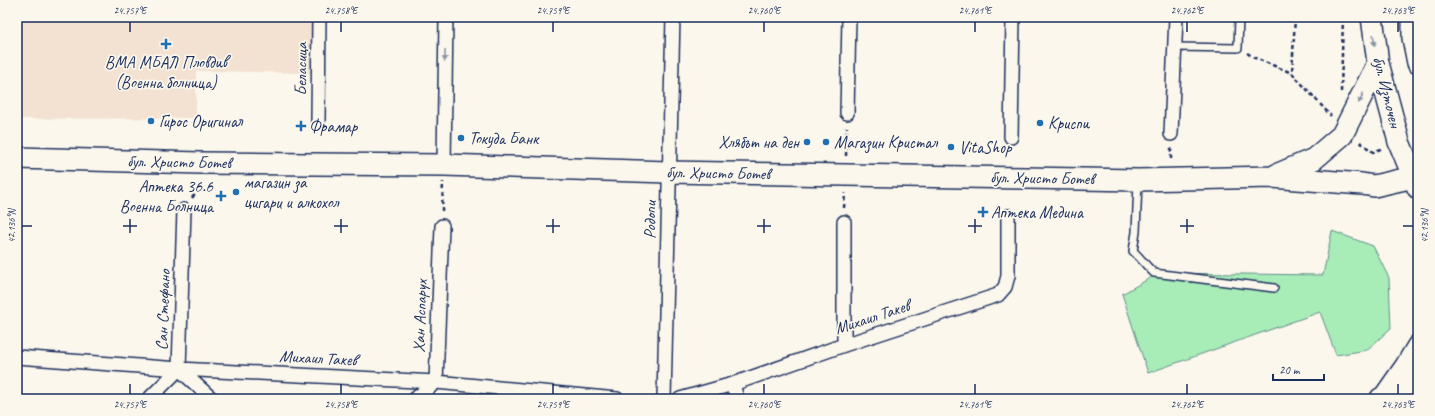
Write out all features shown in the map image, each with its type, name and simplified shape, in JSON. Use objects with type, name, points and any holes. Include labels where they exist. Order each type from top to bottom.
[{"type":"main road","name":"бул. Източен","points":[[1372,17],[1378,63],[1399,142],[1416,180]]},
{"type":"main road","points":[[1413,17],[1413,38],[1418,63]]},
{"type":"main road","points":[[1272,176],[1314,159],[1342,135],[1378,63]]},
{"type":"main road","name":"бул. Христо Ботев","points":[[17,158],[200,163],[444,165],[668,172],[1138,180],[1272,176],[1374,186],[1416,180]]},
{"type":"main road","points":[[1381,397],[1406,366],[1418,346]]},
{"type":"main road","points":[[1381,397],[1418,381]]},
{"type":"street","name":"Беласица","points":[[318,122],[319,17]]},
{"type":"street","points":[[444,165],[446,17]]},
{"type":"street","name":"Родопи","points":[[664,399],[668,172],[673,17]]},
{"type":"street","points":[[847,113],[849,17]]},
{"type":"street","points":[[1010,137],[1013,17]]},
{"type":"street","points":[[1171,134],[1176,17]]},
{"type":"street","name":"Сан Стефано","points":[[149,399],[179,369],[184,210]]},
{"type":"street","name":"Михаил Такев","points":[[680,399],[732,384],[844,345],[998,295],[1005,287],[1008,276],[1008,216]]},
{"type":"street","points":[[844,222],[844,345]]},
{"type":"street","name":"Хан Аспарух","points":[[436,382],[442,226]]},
{"type":"street","name":"Михаил Такев","points":[[17,357],[179,369],[436,382],[617,399]]},
{"type":"street","points":[[179,369],[212,399]]},
{"type":"street","points":[[415,399],[436,382]]},
{"type":"street","points":[[732,384],[737,399]]},
{"type":"lane","points":[[1175,47],[1238,48],[1238,17]]},
{"type":"lane","points":[[1138,180],[1136,232],[1133,252],[1142,259],[1154,273],[1274,288]]},
{"type":"path","points":[[1292,73],[1295,17]]},
{"type":"path","points":[[1340,96],[1342,89],[1343,17]]},
{"type":"path","points":[[1238,48],[1255,58],[1292,73],[1333,118],[1335,110]]},
{"type":"path","points":[[1171,134],[1171,179]]},
{"type":"path","points":[[1359,141],[1373,152]]},
{"type":"path","points":[[442,226],[444,165]]},
{"type":"shaded area","name":"ВМА МБАЛ Пловдив (Военна болница)","points":[[17,17],[315,17],[314,73],[196,71],[196,118],[17,119]]},
{"type":"green space","points":[[1332,231],[1373,246],[1389,278],[1391,328],[1367,350],[1336,355],[1320,312],[1148,373],[1122,294],[1159,273],[1323,275]]},
{"type":"place","name":"ВМА МБАЛ Пловдив (Военна болница)","points":[[166,44]]},
{"type":"place","name":"Гирос Оригинал","points":[[151,121]]},
{"type":"place","name":"Криспи","points":[[1040,123]]},
{"type":"place","name":"Фрамар","points":[[301,126]]},
{"type":"place","name":"Токуда Банк","points":[[461,138]]},
{"type":"place","name":"Хлябът на ден","points":[[807,142]]},
{"type":"place","name":"Магазин Кристал","points":[[826,142]]},
{"type":"place","name":"VitaShop","points":[[951,147]]},
{"type":"place","name":"магазин за цигари и алкохол","points":[[236,192]]},
{"type":"place","name":"Аптека 36.6 Военна Болница","points":[[221,196]]},
{"type":"place","name":"Аптека Медина","points":[[983,212]]}]
